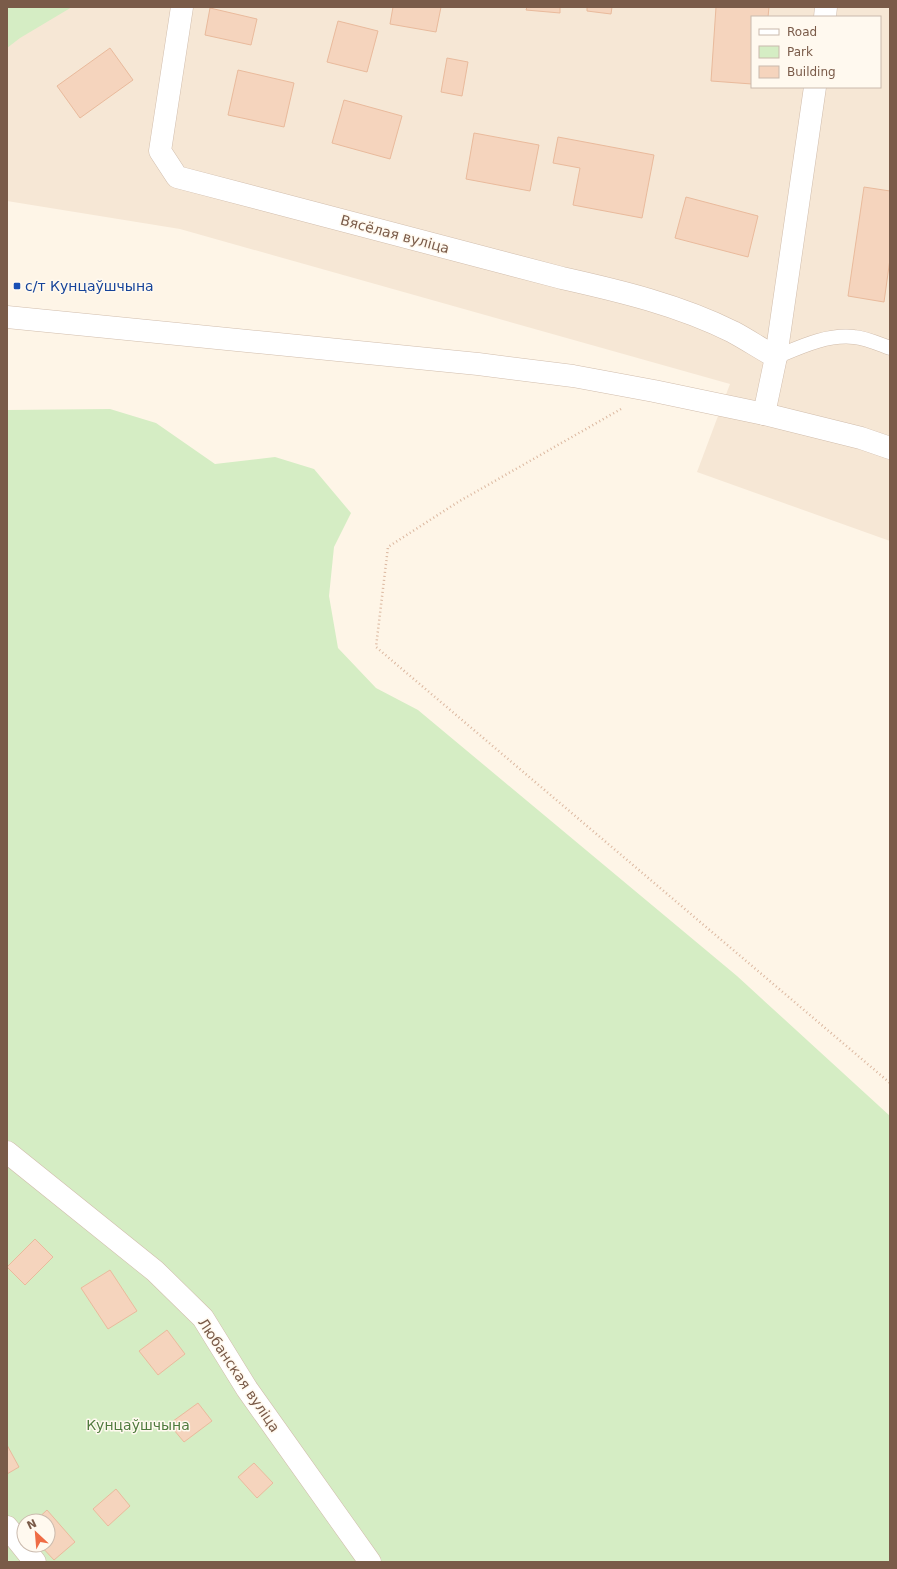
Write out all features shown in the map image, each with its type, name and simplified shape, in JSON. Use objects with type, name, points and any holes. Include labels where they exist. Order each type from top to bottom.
[{"type":"street","name":"Вясёлая вуліца","points":[[182,7],[160,151],[177,176],[562,278],[626,292],[688,313],[733,332],[776,357]]},
{"type":"street","points":[[764,414],[776,357],[815,88]]},
{"type":"street","points":[[7,316],[478,364],[574,376],[764,414],[860,438],[890,448]]},
{"type":"street","name":"Любанская вуліца","points":[[7,1152],[156,1271],[203,1318],[247,1389],[370,1562]]},
{"type":"street","points":[[7,1527],[34,1562]]},
{"type":"lane","points":[[776,357],[816,341],[835,337],[855,337],[890,348]]},
{"type":"path","points":[[654,391],[458,502],[388,547],[376,647],[890,1083]]},
{"type":"shaded area","points":[[7,7],[890,7],[890,541],[697,472],[730,384],[180,229],[7,201]]},
{"type":"green space","points":[[7,7],[72,7],[20,38],[7,48]]},
{"type":"green space","name":"Кунцаўшчына","points":[[110,409],[156,423],[215,464],[275,457],[314,469],[351,513],[334,547],[329,596],[338,648],[376,688],[418,710],[737,976],[890,1116],[890,1562],[7,1562],[7,410]]},
{"type":"building","points":[[393,7],[441,7],[436,32],[390,24]]},
{"type":"building","points":[[527,7],[560,7],[560,13],[526,10]]},
{"type":"building","points":[[587,7],[612,7],[611,14],[587,11]]},
{"type":"building","points":[[716,7],[769,7],[768,16],[751,16],[751,84],[711,81]]},
{"type":"building","points":[[210,8],[257,19],[251,45],[205,35]]},
{"type":"building","points":[[338,21],[378,31],[367,72],[327,62]]},
{"type":"building","points":[[110,48],[133,80],[80,118],[57,86]]},
{"type":"building","points":[[447,58],[468,62],[462,96],[441,92]]},
{"type":"building","points":[[238,70],[294,83],[284,127],[228,115]]},
{"type":"building","points":[[344,100],[402,116],[390,159],[332,143]]},
{"type":"building","points":[[474,133],[539,145],[530,191],[466,179]]},
{"type":"building","points":[[558,137],[654,155],[642,218],[573,205],[580,168],[553,163]]},
{"type":"building","points":[[864,187],[890,191],[890,259],[884,302],[848,296]]},
{"type":"building","points":[[686,197],[758,216],[748,257],[675,238]]},
{"type":"building","points":[[35,1239],[53,1257],[25,1285],[7,1267]]},
{"type":"building","points":[[110,1270],[137,1311],[108,1329],[81,1288]]},
{"type":"building","points":[[167,1330],[185,1354],[158,1375],[139,1351]]},
{"type":"building","points":[[198,1403],[212,1421],[184,1442],[169,1424]]},
{"type":"building","points":[[7,1445],[19,1467],[7,1474]]},
{"type":"building","points":[[254,1463],[273,1483],[257,1498],[238,1477]]},
{"type":"building","points":[[116,1489],[130,1506],[108,1526],[93,1509]]},
{"type":"building","points":[[56,1520],[75,1542],[54,1560],[47,1553],[56,1553]]},
{"type":"place","name":"с/т Кунцаўшчына","points":[[17,286]]}]
